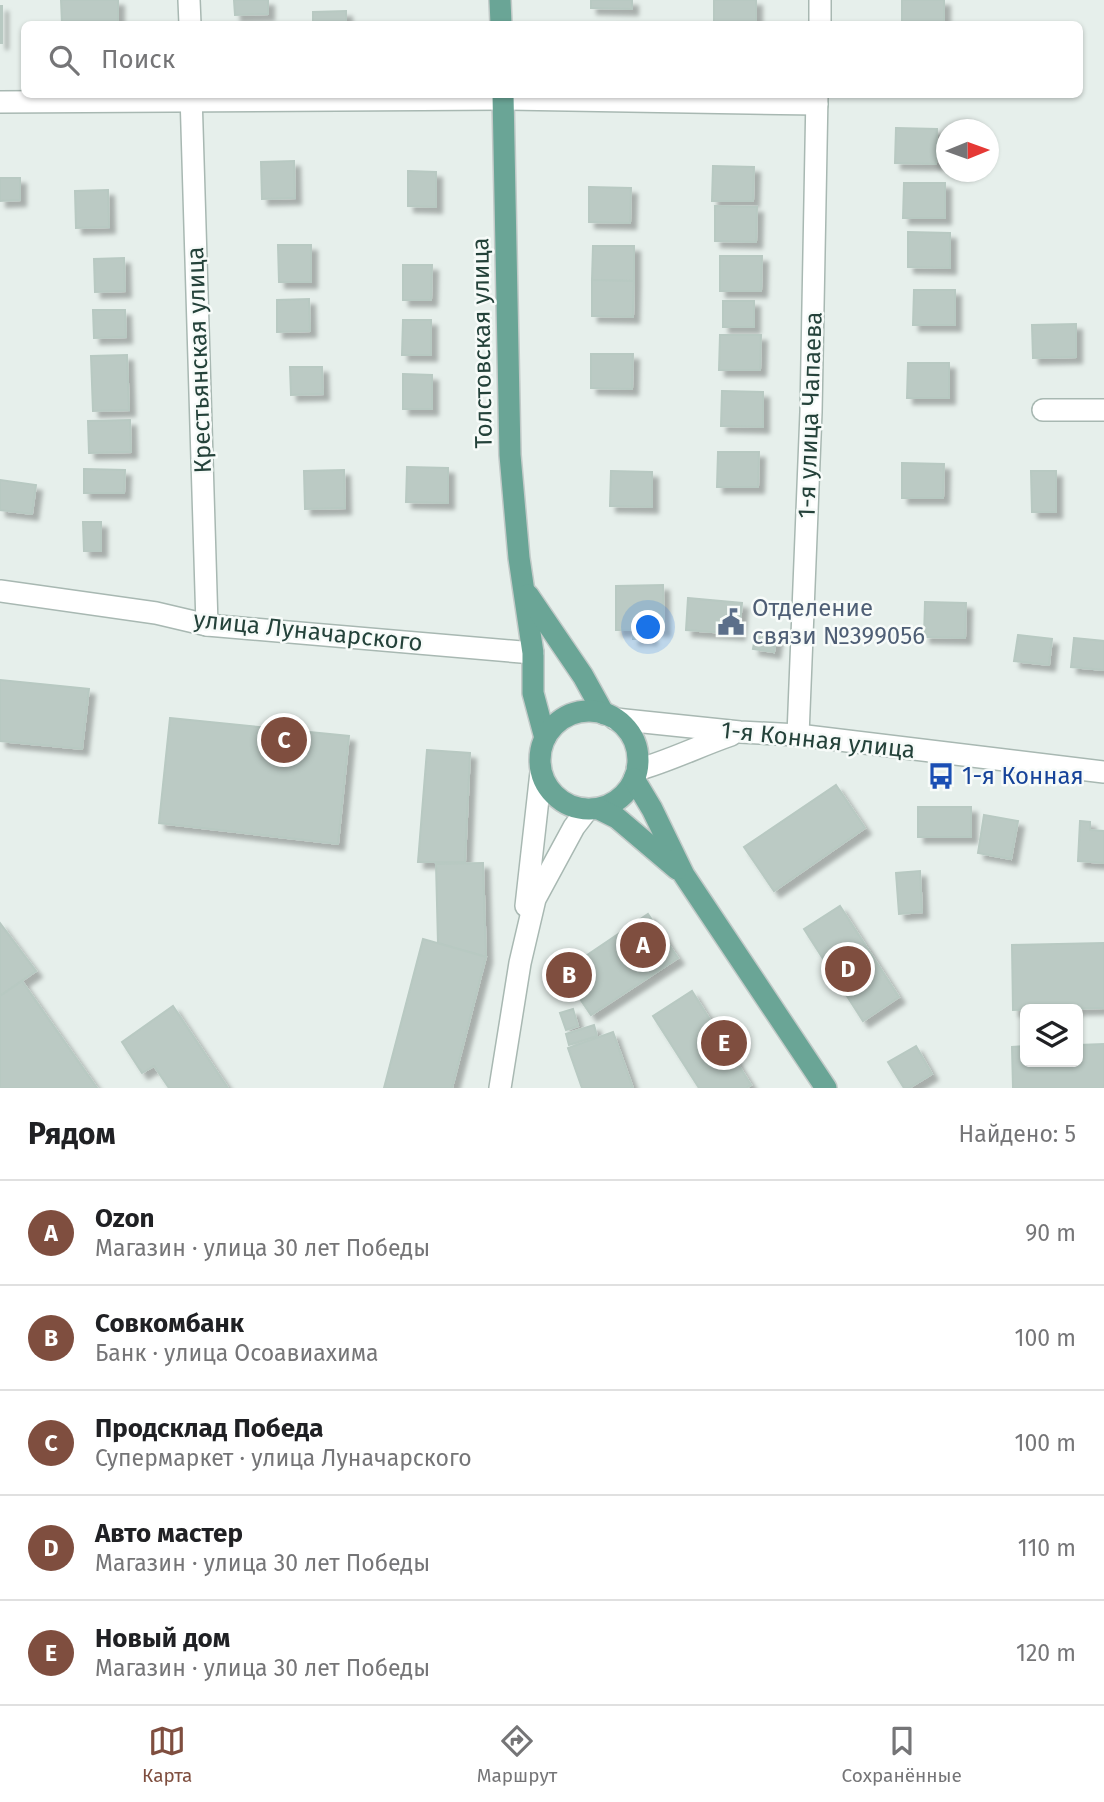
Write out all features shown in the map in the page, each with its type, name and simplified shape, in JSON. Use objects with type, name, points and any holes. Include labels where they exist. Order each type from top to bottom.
[{"type":"main road","points":[[500,0],[501,21]]},
{"type":"main road","name":"Толстовская улица","points":[[503,98],[510,455],[519,558],[533,653],[533,693],[545,738]]},
{"type":"main road","points":[[525,590],[610,716],[626,728],[634,741],[638,755],[636,775],[620,798],[593,809]]},
{"type":"main road","points":[[610,716],[587,711],[570,715],[556,724],[545,738],[540,755],[541,772],[558,799],[572,807],[593,809],[617,818],[684,875]]},
{"type":"main road","points":[[636,775],[684,875],[827,1088]]},
{"type":"street","points":[[189,0],[190,21]]},
{"type":"street","points":[[820,0],[820,21]]},
{"type":"street","points":[[0,102],[153,98]]},
{"type":"street","name":"Крестьянская улица","points":[[191,98],[207,625]]},
{"type":"street","points":[[660,98],[817,99]]},
{"type":"street","name":"1-я улица Чапаева","points":[[798,734],[811,412],[817,99]]},
{"type":"street","points":[[1043,410],[1104,410]]},
{"type":"street","name":"улица Луначарского","points":[[0,591],[156,613],[207,625],[533,653]]},
{"type":"street","name":"1-я Конная улица","points":[[610,716],[740,732],[798,734],[1104,772]]},
{"type":"street","points":[[636,775],[694,748],[740,732]]},
{"type":"street","points":[[500,1088],[520,963],[541,772]]},
{"type":"street","points":[[520,963],[535,899],[574,827],[593,809]]},
{"type":"building","points":[[61,0],[118,0],[118,21],[62,21]]},
{"type":"building","points":[[234,0],[268,0],[268,14],[235,15]]},
{"type":"building","points":[[591,0],[632,0],[632,9],[591,8]]},
{"type":"building","points":[[714,0],[756,0],[756,21],[714,21]]},
{"type":"building","points":[[902,0],[944,0],[944,21],[902,21]]},
{"type":"building","points":[[2,6],[2,43],[0,43]]},
{"type":"building","points":[[346,11],[346,21],[313,21],[313,12]]},
{"type":"building","points":[[896,128],[936,129],[936,164],[895,163]]},
{"type":"building","points":[[294,161],[295,198],[262,199],[261,162]]},
{"type":"building","points":[[713,166],[754,167],[753,201],[712,201]]},
{"type":"building","points":[[408,171],[436,172],[436,207],[408,206]]},
{"type":"building","points":[[0,178],[20,178],[20,200],[0,201]]},
{"type":"building","points":[[904,183],[945,183],[945,218],[903,218]]},
{"type":"building","points":[[589,187],[631,188],[630,223],[589,222]]},
{"type":"building","points":[[108,190],[109,227],[76,228],[75,191]]},
{"type":"building","points":[[715,206],[757,207],[756,242],[715,241]]},
{"type":"building","points":[[908,232],[950,233],[950,268],[908,267]]},
{"type":"building","points":[[278,245],[311,245],[311,282],[279,282]]},
{"type":"building","points":[[593,246],[634,246],[634,281],[592,280]]},
{"type":"building","points":[[720,256],[762,256],[761,291],[720,291]]},
{"type":"building","points":[[124,258],[125,291],[95,292],[94,259]]},
{"type":"building","points":[[403,265],[432,265],[431,300],[403,300]]},
{"type":"building","points":[[592,280],[634,281],[633,317],[592,316]]},
{"type":"building","points":[[914,290],[955,290],[955,325],[913,325]]},
{"type":"building","points":[[309,299],[310,331],[277,332],[277,300]]},
{"type":"building","points":[[723,301],[754,301],[754,327],[723,327]]},
{"type":"building","points":[[93,310],[125,310],[126,337],[94,338]]},
{"type":"building","points":[[403,320],[431,320],[431,355],[402,355]]},
{"type":"building","points":[[1076,324],[1076,357],[1033,358],[1032,325]]},
{"type":"building","points":[[720,335],[761,335],[760,370],[719,370]]},
{"type":"building","points":[[591,354],[633,354],[632,389],[591,388]]},
{"type":"building","points":[[127,355],[129,410],[93,411],[91,356]]},
{"type":"building","points":[[908,363],[949,363],[949,398],[907,398]]},
{"type":"building","points":[[290,367],[322,367],[323,394],[291,395]]},
{"type":"building","points":[[403,374],[432,375],[432,409],[403,409]]},
{"type":"building","points":[[722,391],[763,392],[763,427],[721,426]]},
{"type":"building","points":[[130,420],[131,452],[89,453],[88,421]]},
{"type":"building","points":[[718,452],[759,452],[758,487],[717,487]]},
{"type":"building","points":[[902,463],[944,464],[943,498],[902,498]]},
{"type":"building","points":[[407,467],[448,468],[448,503],[406,502]]},
{"type":"building","points":[[84,469],[125,470],[124,493],[84,493]]},
{"type":"building","points":[[344,470],[345,508],[305,509],[304,471]]},
{"type":"building","points":[[611,471],[652,472],[652,507],[610,506]]},
{"type":"building","points":[[1031,471],[1056,471],[1056,512],[1032,512]]},
{"type":"building","points":[[0,480],[36,485],[32,514],[0,510]]},
{"type":"building","points":[[83,522],[101,522],[101,551],[84,551]]},
{"type":"building","points":[[663,585],[664,630],[651,630],[651,639],[633,639],[633,630],[616,630],[616,586]]},
{"type":"building","points":[[688,598],[742,603],[739,634],[686,630]]},
{"type":"building","points":[[925,602],[966,603],[965,638],[924,637]]},
{"type":"building","points":[[756,632],[777,635],[774,652],[753,649]]},
{"type":"building","points":[[1018,635],[1052,639],[1049,665],[1014,661]]},
{"type":"building","points":[[1074,638],[1104,641],[1104,670],[1071,667]]},
{"type":"building","points":[[0,680],[89,689],[82,749],[0,741]]},
{"type":"building","points":[[170,718],[349,736],[338,844],[159,823]]},
{"type":"building","points":[[427,750],[470,753],[465,862],[418,862]]},
{"type":"building","points":[[836,785],[865,828],[774,891],[744,847]]},
{"type":"building","points":[[918,807],[971,807],[971,837],[918,837]]},
{"type":"building","points":[[984,815],[1018,821],[1011,859],[978,853]]},
{"type":"building","points":[[1080,821],[1090,822],[1090,830],[1104,831],[1104,863],[1078,861]]},
{"type":"building","points":[[483,863],[486,957],[438,943],[436,864]]},
{"type":"building","points":[[920,871],[922,912],[899,914],[896,873]]},
{"type":"building","points":[[840,906],[899,997],[863,1021],[804,929]]},
{"type":"building","points":[[648,914],[678,958],[591,1015],[562,972]]},
{"type":"building","points":[[0,923],[36,971],[0,996]]},
{"type":"building","points":[[423,939],[486,957],[452,1088],[384,1088]]},
{"type":"building","points":[[1104,943],[1104,1008],[1083,1008],[1083,1004],[1020,1004],[1020,1010],[1013,1010],[1012,945]]},
{"type":"building","points":[[22,981],[97,1088],[0,1088],[0,996]]},
{"type":"building","points":[[692,991],[751,1085],[746,1088],[699,1088],[653,1016]]},
{"type":"building","points":[[173,1006],[228,1088],[169,1088],[154,1066],[142,1073],[122,1042]]},
{"type":"building","points":[[573,1009],[578,1026],[566,1030],[560,1013]]},
{"type":"building","points":[[594,1025],[597,1036],[569,1045],[566,1034]]},
{"type":"building","points":[[613,1032],[633,1088],[582,1088],[568,1048]]},
{"type":"building","points":[[1104,1044],[1104,1088],[1013,1088],[1012,1047],[1020,1046],[1020,1067],[1083,1067],[1083,1045]]},
{"type":"building","points":[[916,1046],[932,1074],[909,1088],[904,1088],[888,1062]]},
{"type":"place","name":"Отделение связи №399056","points":[[731,622]]},
{"type":"place","name":"Продсклад Победа","points":[[284,740]]},
{"type":"place","name":"1-я Конная","points":[[941,776]]},
{"type":"place","name":"Ozon","points":[[643,945]]},
{"type":"place","name":"Авто мастер","points":[[848,969]]},
{"type":"place","name":"Совкомбанк","points":[[569,975]]},
{"type":"place","name":"Новый дом","points":[[724,1043]]}]
